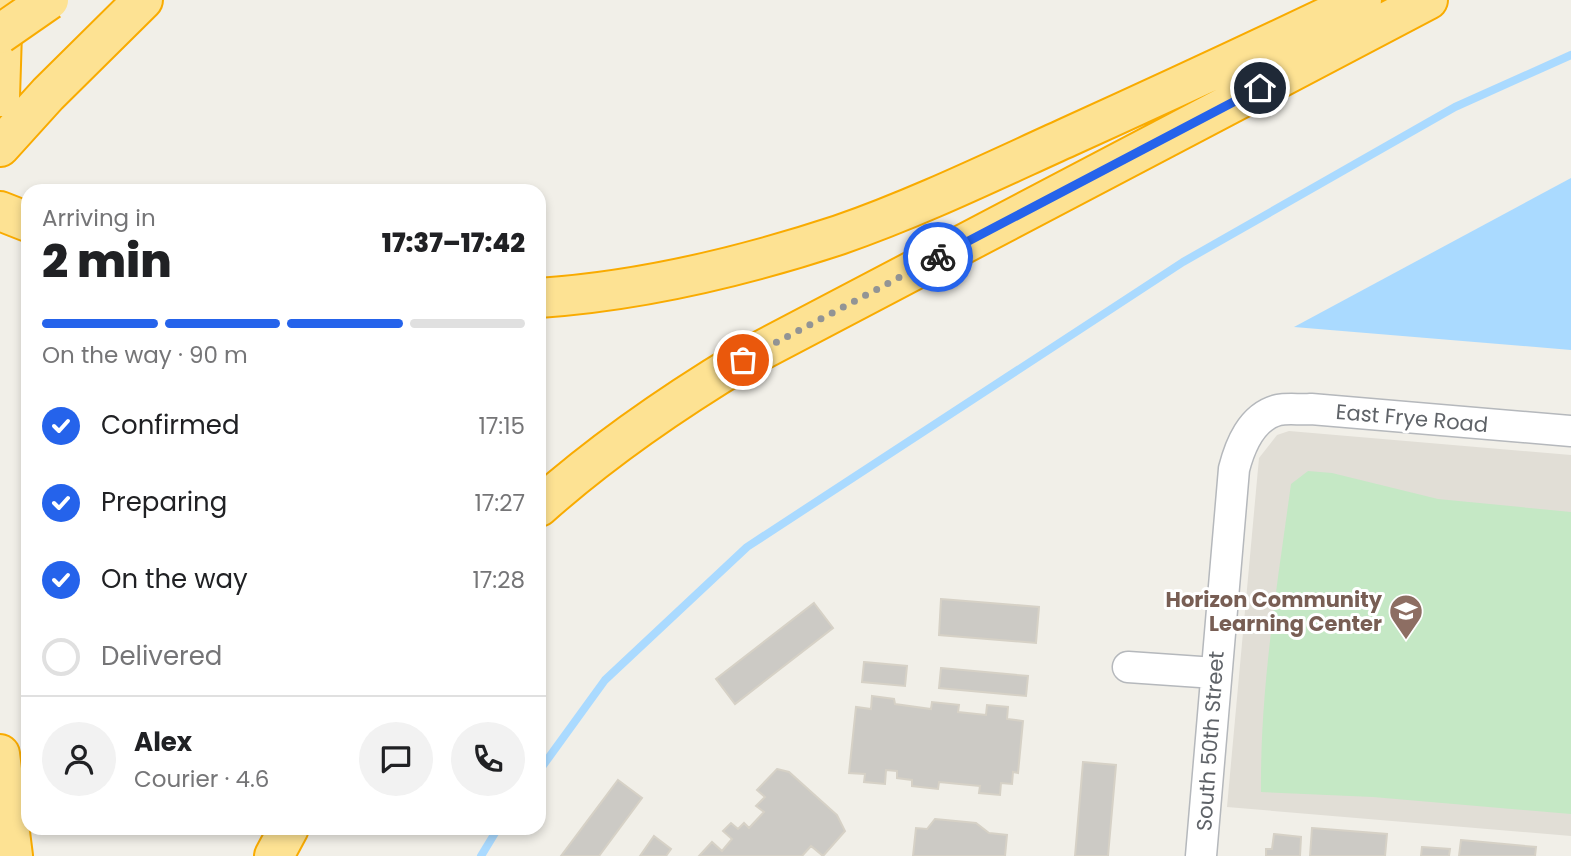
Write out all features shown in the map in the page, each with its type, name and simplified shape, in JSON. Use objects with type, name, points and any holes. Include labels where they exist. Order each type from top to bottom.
[{"type":"highway","points":[[0,97],[3,0]]},
{"type":"highway","points":[[0,34],[49,0]]},
{"type":"highway","points":[[0,147],[48,94],[143,0]]},
{"type":"highway","points":[[546,297],[603,292],[701,274],[842,234],[1014,161],[1362,0]]},
{"type":"highway","points":[[546,502],[642,424],[743,360],[1428,0]]},
{"type":"highway","points":[[0,211],[21,219]]},
{"type":"highway","points":[[0,754],[13,856]]},
{"type":"highway","points":[[274,856],[285,835]]},
{"type":"street","name":"East Frye Road","points":[[1256,423],[1277,411],[1311,409],[1571,431]]},
{"type":"street","name":"South 50th Street","points":[[1201,856],[1234,469],[1241,443],[1256,423]]},
{"type":"street","points":[[1128,667],[1215,673]]},
{"type":"shaded area","name":"Horizon Community Learning Center","points":[[1289,431],[1571,455],[1571,836],[1227,807],[1259,458],[1277,435]]},
{"type":"green space","name":"Horizon Community Learning Center","points":[[1308,471],[1332,473],[1438,499],[1571,512],[1571,814],[1373,797],[1261,792],[1266,676],[1291,484]]},
{"type":"water","points":[[1571,178],[1571,350],[1294,327]]},
{"type":"building","points":[[941,599],[1039,607],[1036,643],[939,635]]},
{"type":"building","points":[[814,603],[833,628],[735,704],[716,679]]},
{"type":"building","points":[[864,662],[907,666],[905,686],[862,682]]},
{"type":"building","points":[[941,668],[1028,676],[1026,696],[939,688]]},
{"type":"building","points":[[872,696],[894,699],[895,704],[931,709],[932,702],[959,705],[958,712],[986,715],[987,705],[1008,707],[1007,719],[1023,721],[1018,773],[1013,772],[1012,784],[1001,783],[1000,795],[979,793],[980,786],[939,782],[938,789],[912,786],[912,780],[897,778],[897,771],[886,770],[885,784],[864,782],[865,774],[849,773],[856,707],[871,709]]},
{"type":"building","points":[[1083,762],[1116,765],[1108,856],[1075,856]]},
{"type":"building","points":[[777,769],[789,772],[837,815],[845,831],[823,856],[811,846],[802,856],[699,856],[712,842],[722,851],[732,839],[723,831],[731,823],[738,829],[744,823],[749,828],[764,812],[756,806],[765,797],[757,790]]},
{"type":"building","points":[[618,780],[642,798],[599,856],[561,856]]},
{"type":"building","points":[[935,819],[976,823],[989,833],[1007,835],[1005,856],[913,856],[916,828],[927,829]]},
{"type":"building","points":[[1312,828],[1387,834],[1385,856],[1310,856]]},
{"type":"building","points":[[1274,834],[1301,837],[1300,856],[1266,856],[1266,849],[1272,849]]},
{"type":"building","points":[[654,836],[671,849],[666,856],[640,856]]},
{"type":"building","points":[[1461,840],[1536,847],[1535,856],[1459,856]]},
{"type":"building","points":[[1422,847],[1450,849],[1449,856],[1421,856]]},
{"type":"waterway","points":[[546,761],[605,680],[747,547],[1183,262],[1455,107],[1571,55]]},
{"type":"waterway","points":[[481,856],[494,835]]},
{"type":"way so far","points":[[743,360],[938,257]]},
{"type":"place","name":"Horizon Community Learning Center","points":[[1406,641]]},
{"type":"route","points":[[938,257],[1260,88]]}]
